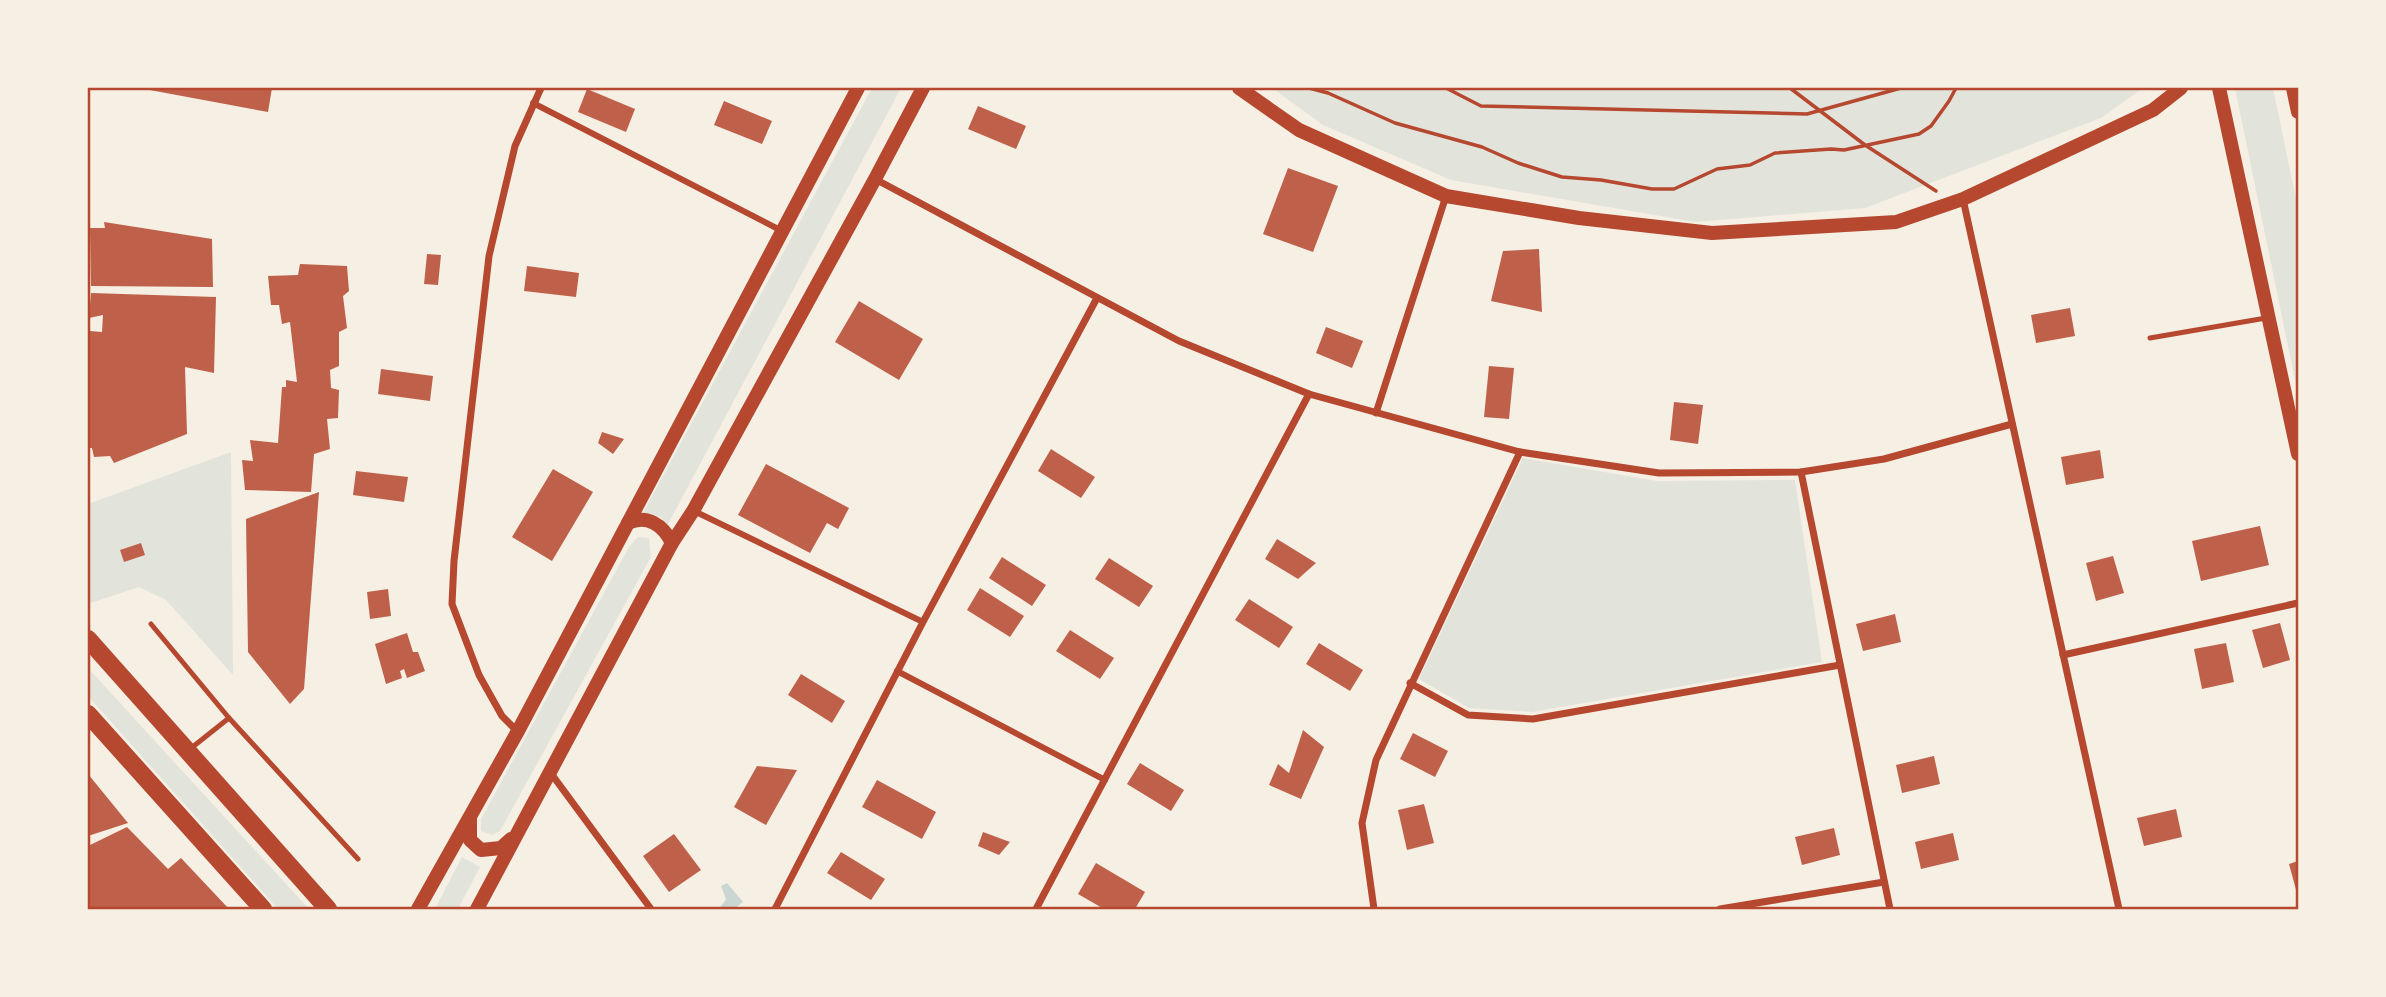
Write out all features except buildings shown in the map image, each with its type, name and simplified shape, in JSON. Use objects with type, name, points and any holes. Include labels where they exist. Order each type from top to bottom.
[{"type":"main road","points":[[418,909],[518,732],[858,88]]},
{"type":"main road","points":[[477,909],[672,543],[693,510],[923,88]]},
{"type":"main road","points":[[1239,88],[1299,130],[1446,196],[1579,218],[1712,233],[1896,222],[1958,200],[2153,110],[2181,88]]},
{"type":"main road","points":[[2219,88],[2298,454]]},
{"type":"main road","points":[[2293,88],[2298,112]]},
{"type":"main road","points":[[628,523],[644,519],[653,522],[667,533],[672,543]]},
{"type":"main road","points":[[88,639],[328,909]]},
{"type":"main road","points":[[88,714],[263,909]]},
{"type":"main road","points":[[470,817],[470,840],[481,850],[501,848],[518,831]]},
{"type":"street","points":[[518,732],[502,716],[479,676],[452,604],[454,561],[489,256],[515,146],[541,88]]},
{"type":"street","points":[[533,103],[782,231]]},
{"type":"street","points":[[875,179],[1179,341],[1309,394],[1520,452],[1659,473],[1801,472],[1884,459],[2012,424]]},
{"type":"street","points":[[1376,412],[1446,196]]},
{"type":"street","points":[[1958,200],[2012,424],[2119,909]]},
{"type":"street","points":[[775,909],[897,671],[1097,298]]},
{"type":"street","points":[[1036,909],[1309,394]]},
{"type":"street","points":[[1374,909],[1362,823],[1376,760],[1520,452]]},
{"type":"street","points":[[1801,472],[1890,909]]},
{"type":"street","points":[[693,510],[923,622]]},
{"type":"street","points":[[2063,655],[2298,603]]},
{"type":"street","points":[[1410,683],[1468,715],[1533,719],[1840,665]]},
{"type":"street","points":[[897,671],[1105,780]]},
{"type":"street","points":[[549,771],[651,909]]},
{"type":"street","points":[[1720,909],[1884,882]]},
{"type":"lane","points":[[2150,338],[2269,318]]},
{"type":"lane","points":[[151,624],[229,718],[358,859]]},
{"type":"lane","points":[[188,750],[229,718]]},
{"type":"path","points":[[1309,88],[1328,93],[1395,123],[1482,146],[1518,163],[1562,177],[1601,180],[1652,189],[1674,189],[1717,169],[1750,165],[1775,153],[1844,150],[1919,134],[1931,126],[1950,102],[1956,88]]},
{"type":"path","points":[[1446,88],[1481,106],[1807,114],[1902,88]]},
{"type":"path","points":[[1790,88],[1865,145],[1958,200]]},
{"type":"shaded area","points":[[872,88],[901,88],[667,526],[661,517],[643,513]]},
{"type":"shaded area","points":[[1272,88],[2143,88],[2101,118],[1865,208],[1695,222],[1451,180],[1323,125]]},
{"type":"shaded area","points":[[2235,88],[2273,88],[2298,208],[2298,395]]},
{"type":"shaded area","points":[[231,452],[233,675],[166,600],[139,587],[88,604],[88,504]]},
{"type":"shaded area","points":[[1523,458],[1657,481],[1795,480],[1822,662],[1532,712],[1469,708],[1419,679]]},
{"type":"shaded area","points":[[638,537],[649,538],[651,557],[500,831],[492,835],[481,831],[481,819],[629,547]]},
{"type":"shaded area","points":[[88,668],[309,909],[278,909],[88,696]]},
{"type":"shaded area","points":[[462,857],[480,867],[458,909],[435,909]]},
{"type":"shaded area","points":[[727,883],[743,902],[734,909],[720,908],[726,899],[721,886]]}]
